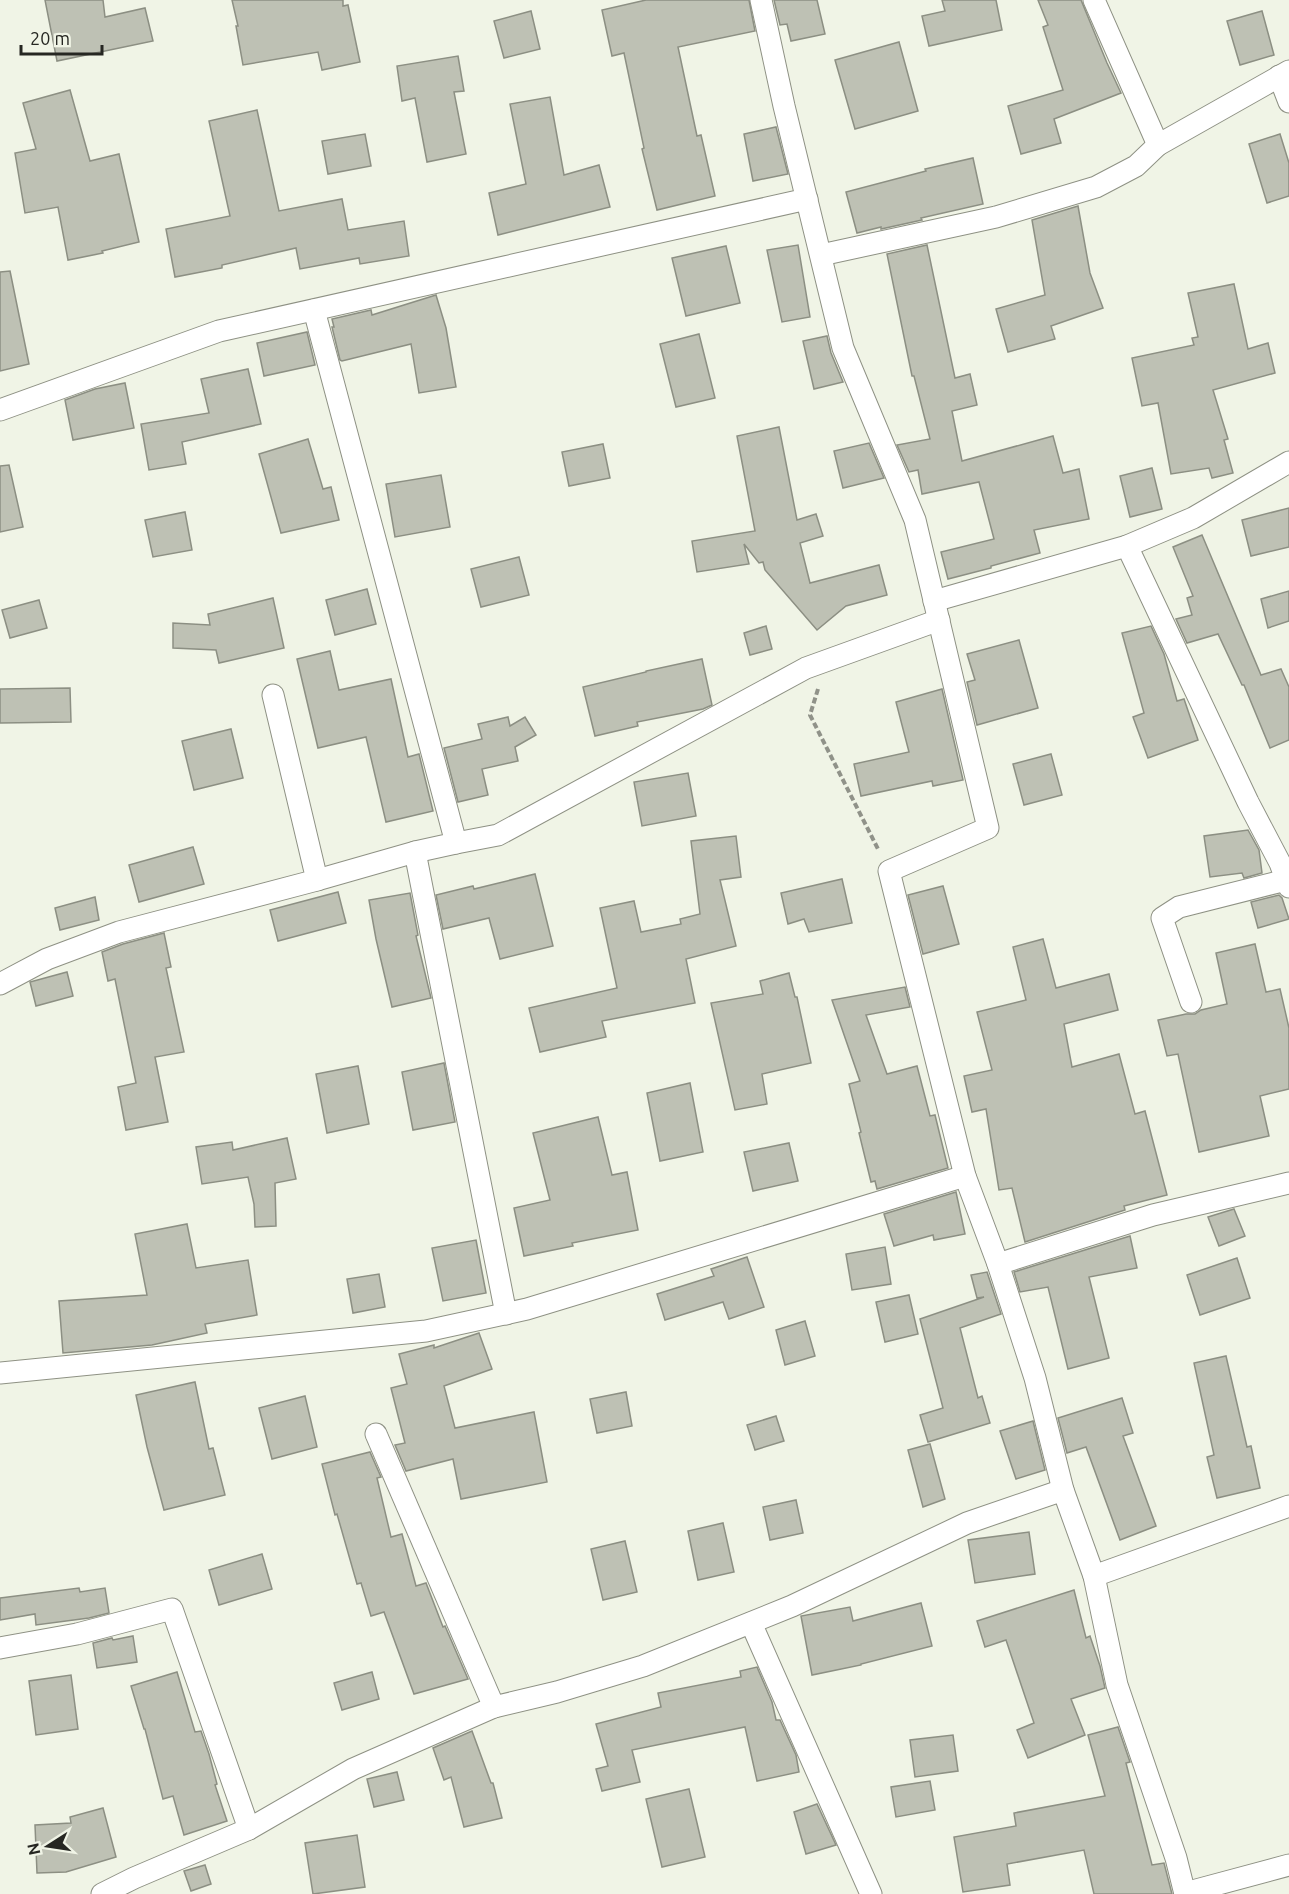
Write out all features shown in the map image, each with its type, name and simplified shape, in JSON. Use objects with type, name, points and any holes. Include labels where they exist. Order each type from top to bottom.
[{"type":"street","points":[[761,0],[843,348],[915,520],[988,828],[890,872],[965,1176],[998,1264],[1035,1378],[1063,1490],[1094,1576],[1117,1685],[1176,1858],[1185,1893],[1289,1865]]},
{"type":"street","points":[[1094,0],[1158,145]]},
{"type":"street","points":[[821,255],[996,217],[1096,187],[1136,166],[1158,145],[1284,73],[1289,102]]},
{"type":"street","points":[[0,410],[219,332],[807,199]]},
{"type":"street","points":[[314,310],[456,843]]},
{"type":"street","points":[[0,984],[47,959],[119,932],[415,852],[498,835],[806,668],[826,662],[937,610],[1127,546],[1193,518],[1289,462]]},
{"type":"street","points":[[1127,546],[1248,802],[1286,873],[1179,907],[1162,918],[1191,1002]]},
{"type":"street","points":[[273,695],[317,880]]},
{"type":"street","points":[[415,852],[506,1314]]},
{"type":"street","points":[[0,1373],[426,1331],[526,1310],[965,1176]]},
{"type":"street","points":[[998,1264],[1153,1215],[1289,1183]]},
{"type":"street","points":[[376,1434],[494,1707]]},
{"type":"street","points":[[102,1894],[249,1829],[353,1769],[494,1707],[557,1692],[643,1666],[792,1606],[967,1523],[1063,1490]]},
{"type":"street","points":[[1094,1576],[1289,1506]]},
{"type":"street","points":[[0,1648],[77,1634],[172,1609],[249,1829]]},
{"type":"street","points":[[751,1623],[871,1894]]},
{"type":"path","points":[[826,662],[810,715],[890,872]]},
{"type":"building","points":[[45,0],[103,0],[105,17],[145,8],[153,41],[57,61]]},
{"type":"building","points":[[232,0],[343,0],[343,6],[348,5],[360,62],[322,70],[318,52],[243,65]]},
{"type":"building","points":[[646,0],[749,0],[755,31],[678,47],[697,136],[701,135],[715,196],[657,210],[642,149],[644,148],[624,53],[612,56],[602,10]]},
{"type":"building","points":[[774,0],[817,0],[825,34],[791,41],[787,24],[780,25]]},
{"type":"building","points":[[942,0],[996,0],[1002,30],[929,46],[922,16],[945,11]]},
{"type":"building","points":[[1038,0],[1081,0],[1121,93],[1054,119],[1061,143],[1021,154],[1008,106],[1063,90],[1043,27],[1048,25]]},
{"type":"building","points":[[531,11],[540,49],[504,58],[494,21]]},
{"type":"building","points":[[1262,11],[1274,55],[1240,65],[1227,21]]},
{"type":"building","points":[[899,42],[918,111],[855,129],[835,60]]},
{"type":"building","points":[[458,56],[464,91],[454,92],[466,154],[427,162],[415,98],[402,101],[397,66]]},
{"type":"building","points":[[70,90],[90,161],[119,154],[139,242],[102,251],[103,253],[68,260],[58,207],[25,213],[15,153],[36,149],[23,103]]},
{"type":"building","points":[[550,97],[564,175],[599,165],[610,207],[498,235],[489,193],[526,184],[510,104]]},
{"type":"building","points":[[257,110],[279,211],[342,199],[348,230],[404,221],[409,256],[360,264],[359,258],[300,269],[296,248],[222,265],[222,268],[175,277],[166,229],[230,216],[209,121]]},
{"type":"building","points":[[776,127],[788,174],[753,181],[744,134]]},
{"type":"building","points":[[365,134],[371,166],[328,174],[322,141]]},
{"type":"building","points":[[1280,134],[1289,163],[1289,196],[1267,203],[1249,144]]},
{"type":"building","points":[[973,158],[983,204],[921,218],[922,220],[857,233],[846,192]]},
{"type":"building","points":[[1078,206],[1090,273],[1103,308],[1051,326],[1055,339],[1008,352],[996,309],[1045,295],[1032,220]]},
{"type":"building","points":[[798,245],[810,317],[782,322],[767,250]]},
{"type":"building","points":[[927,245],[955,378],[970,374],[977,405],[952,411],[962,461],[1053,436],[1063,473],[1079,469],[1089,519],[1034,530],[1040,553],[948,579],[941,552],[994,539],[979,482],[922,494],[918,470],[909,472],[897,445],[930,439],[914,376],[912,376],[887,254]]},
{"type":"building","points":[[726,246],[740,303],[686,316],[672,258]]},
{"type":"building","points":[[10,271],[29,364],[0,371],[0,272]]},
{"type":"building","points":[[1234,284],[1248,349],[1268,343],[1275,373],[1213,390],[1228,439],[1224,440],[1233,473],[1212,478],[1209,468],[1171,474],[1158,403],[1142,406],[1132,358],[1194,345],[1192,338],[1198,337],[1188,293]]},
{"type":"building","points":[[436,295],[446,328],[456,387],[419,393],[411,344],[340,360],[332,319],[371,310],[372,315]]},
{"type":"building","points":[[307,332],[315,365],[264,376],[257,343]]},
{"type":"building","points":[[699,334],[715,398],[676,407],[660,344]]},
{"type":"building","points":[[827,336],[831,353],[843,382],[814,389],[803,341]]},
{"type":"building","points":[[248,369],[261,424],[182,442],[186,464],[149,470],[141,424],[209,413],[201,379]]},
{"type":"building","points":[[125,383],[134,428],[73,440],[65,400],[95,389]]},
{"type":"building","points":[[779,427],[797,520],[816,514],[823,536],[800,543],[810,583],[879,565],[887,595],[846,606],[817,630],[765,570],[763,562],[759,563],[744,544],[749,564],[697,572],[692,541],[755,531],[737,436]]},
{"type":"building","points":[[308,439],[323,489],[331,487],[339,520],[281,533],[259,454]]},
{"type":"building","points":[[869,443],[884,478],[843,488],[834,451]]},
{"type":"building","points":[[603,444],[610,478],[569,486],[562,452]]},
{"type":"building","points":[[9,465],[23,527],[0,532],[0,466]]},
{"type":"building","points":[[1152,468],[1162,509],[1130,517],[1120,476]]},
{"type":"building","points":[[441,475],[450,527],[395,537],[386,484]]},
{"type":"building","points":[[1289,508],[1289,547],[1251,556],[1242,520]]},
{"type":"building","points":[[185,512],[192,550],[153,557],[145,520]]},
{"type":"building","points":[[1202,535],[1261,675],[1281,669],[1289,687],[1289,740],[1270,748],[1244,685],[1218,634],[1187,643],[1176,619],[1192,615],[1187,598],[1193,596],[1173,547]]},
{"type":"building","points":[[519,557],[529,595],[481,607],[471,569]]},
{"type":"building","points":[[367,589],[376,624],[335,635],[326,600]]},
{"type":"building","points":[[1289,591],[1289,621],[1268,628],[1261,599]]},
{"type":"building","points":[[273,598],[284,648],[219,663],[216,650],[173,648],[173,623],[210,625],[208,614]]},
{"type":"building","points":[[39,600],[47,628],[10,638],[2,610]]},
{"type":"building","points":[[766,626],[772,649],[750,655],[744,633]]},
{"type":"building","points":[[1151,626],[1164,654],[1177,701],[1184,699],[1198,740],[1148,758],[1133,717],[1144,713],[1122,633]]},
{"type":"building","points":[[1019,640],[1038,708],[977,725],[967,682],[975,680],[967,654]]},
{"type":"building","points":[[330,651],[339,690],[391,679],[408,757],[419,754],[433,811],[386,822],[366,737],[318,748],[297,659]]},
{"type":"building","points":[[702,659],[712,705],[703,709],[637,722],[638,726],[595,736],[583,687]]},
{"type":"building","points":[[70,688],[71,722],[0,723],[0,689]]},
{"type":"building","points":[[942,689],[963,780],[933,786],[932,781],[861,796],[854,764],[909,752],[896,702]]},
{"type":"building","points":[[508,717],[510,726],[525,717],[536,735],[515,747],[518,761],[482,769],[488,795],[458,802],[444,748],[482,739],[478,724]]},
{"type":"building","points":[[231,729],[243,778],[194,790],[182,741]]},
{"type":"building","points":[[1051,754],[1062,795],[1024,805],[1013,764]]},
{"type":"building","points":[[688,773],[696,816],[642,826],[634,782]]},
{"type":"building","points":[[1248,830],[1259,850],[1262,873],[1244,878],[1242,873],[1210,877],[1204,836]]},
{"type":"building","points":[[736,836],[741,877],[720,880],[736,946],[686,959],[695,1003],[602,1021],[606,1037],[540,1052],[529,1008],[617,988],[600,908],[634,901],[641,932],[681,924],[680,919],[700,914],[691,841]]},
{"type":"building","points":[[193,847],[204,884],[139,902],[129,865]]},
{"type":"building","points":[[535,874],[553,946],[500,959],[489,918],[443,929],[436,895],[473,886],[474,889]]},
{"type":"building","points":[[842,879],[852,923],[809,932],[804,919],[788,924],[781,893]]},
{"type":"building","points":[[943,886],[959,944],[923,954],[908,895]]},
{"type":"building","points":[[338,892],[346,923],[278,941],[270,910]]},
{"type":"building","points":[[410,893],[418,935],[416,936],[431,998],[392,1007],[369,900]]},
{"type":"building","points":[[1279,895],[1289,919],[1258,928],[1251,902]]},
{"type":"building","points":[[95,897],[99,920],[60,930],[55,908]]},
{"type":"building","points":[[164,933],[171,967],[166,968],[184,1052],[155,1057],[168,1122],[126,1130],[118,1087],[136,1083],[115,979],[108,981],[102,952]]},
{"type":"building","points":[[1043,939],[1056,988],[1109,974],[1118,1010],[1064,1024],[1072,1067],[1119,1054],[1135,1114],[1145,1111],[1167,1195],[1124,1206],[1125,1210],[1025,1242],[1012,1188],[999,1190],[986,1109],[972,1112],[964,1076],[992,1070],[977,1012],[1026,1000],[1013,947]]},
{"type":"building","points":[[1255,944],[1266,992],[1280,989],[1289,1028],[1289,1089],[1260,1096],[1269,1136],[1199,1152],[1178,1054],[1167,1056],[1158,1020],[1195,1014],[1201,1010],[1227,1004],[1216,953]]},
{"type":"building","points":[[67,972],[73,996],[36,1006],[30,982]]},
{"type":"building","points":[[789,973],[795,997],[797,997],[811,1063],[762,1074],[767,1104],[735,1110],[711,1003],[763,994],[760,981]]},
{"type":"building","points":[[905,987],[910,1007],[866,1015],[887,1074],[917,1066],[930,1116],[935,1115],[948,1168],[877,1189],[875,1181],[871,1182],[849,1084],[860,1081],[832,1000]]},
{"type":"building","points":[[444,1063],[455,1122],[413,1130],[402,1072]]},
{"type":"building","points":[[358,1066],[369,1124],[327,1133],[316,1074]]},
{"type":"building","points":[[690,1083],[703,1152],[660,1161],[647,1093]]},
{"type":"building","points":[[598,1117],[612,1175],[627,1172],[638,1230],[572,1243],[573,1246],[524,1256],[514,1208],[550,1200],[533,1133]]},
{"type":"building","points":[[287,1138],[296,1179],[275,1183],[276,1226],[255,1227],[254,1204],[248,1177],[202,1184],[196,1147],[232,1142],[233,1150]]},
{"type":"building","points":[[789,1143],[798,1181],[753,1191],[744,1152]]},
{"type":"building","points":[[956,1192],[965,1234],[934,1240],[933,1235],[894,1246],[884,1214]]},
{"type":"building","points":[[1234,1209],[1245,1236],[1219,1246],[1208,1217]]},
{"type":"building","points":[[187,1224],[196,1268],[248,1260],[257,1315],[205,1324],[207,1333],[152,1345],[63,1353],[59,1301],[147,1295],[135,1234]]},
{"type":"building","points":[[1130,1236],[1137,1268],[1089,1277],[1109,1358],[1068,1369],[1048,1287],[1020,1292],[1014,1272]]},
{"type":"building","points":[[476,1240],[486,1293],[443,1301],[432,1248]]},
{"type":"building","points":[[885,1247],[891,1284],[852,1290],[846,1254]]},
{"type":"building","points":[[747,1257],[764,1307],[729,1319],[723,1302],[665,1320],[657,1294],[714,1276],[711,1269]]},
{"type":"building","points":[[1237,1258],[1250,1298],[1200,1315],[1187,1275]]},
{"type":"building","points":[[987,1272],[1001,1314],[960,1328],[978,1398],[982,1396],[990,1423],[928,1442],[920,1415],[943,1408],[920,1319],[984,1297],[977,1298],[971,1275]]},
{"type":"building","points":[[379,1274],[385,1307],[353,1313],[347,1279]]},
{"type":"building","points":[[909,1295],[918,1334],[885,1342],[876,1302]]},
{"type":"building","points":[[805,1321],[815,1356],[785,1365],[776,1330]]},
{"type":"building","points":[[479,1333],[492,1369],[444,1386],[455,1428],[534,1412],[547,1482],[461,1499],[453,1459],[406,1471],[395,1445],[405,1443],[391,1388],[407,1384],[399,1354],[434,1345],[434,1348]]},
{"type":"building","points":[[1226,1356],[1247,1447],[1251,1446],[1260,1488],[1217,1498],[1207,1457],[1214,1455],[1194,1363]]},
{"type":"building","points":[[195,1382],[209,1449],[213,1448],[225,1495],[164,1510],[136,1395]]},
{"type":"building","points":[[626,1392],[632,1426],[597,1433],[590,1399]]},
{"type":"building","points":[[305,1396],[317,1447],[272,1459],[259,1408]]},
{"type":"building","points":[[1122,1398],[1133,1433],[1123,1436],[1156,1526],[1120,1540],[1086,1447],[1067,1453],[1058,1418]]},
{"type":"building","points":[[776,1416],[784,1441],[755,1450],[747,1425]]},
{"type":"building","points":[[1033,1421],[1045,1470],[1016,1479],[1000,1431]]},
{"type":"building","points":[[930,1444],[945,1499],[923,1507],[908,1450]]},
{"type":"building","points":[[370,1452],[381,1477],[377,1478],[391,1537],[402,1534],[416,1586],[426,1583],[443,1627],[445,1626],[468,1679],[414,1694],[384,1612],[371,1616],[361,1583],[357,1584],[337,1514],[335,1515],[322,1464]]},
{"type":"building","points":[[796,1500],[803,1533],[770,1540],[763,1507]]},
{"type":"building","points":[[723,1523],[734,1572],[698,1580],[688,1531]]},
{"type":"building","points":[[1029,1532],[1035,1574],[975,1583],[968,1540]]},
{"type":"building","points":[[625,1541],[637,1592],[603,1600],[591,1549]]},
{"type":"building","points":[[262,1554],[272,1589],[219,1605],[209,1570]]},
{"type":"building","points":[[79,1588],[80,1592],[105,1588],[109,1613],[36,1625],[35,1614],[0,1620],[0,1598]]},
{"type":"building","points":[[1074,1590],[1086,1638],[1090,1636],[1105,1688],[1071,1699],[1085,1735],[1028,1758],[1017,1730],[1034,1723],[1006,1640],[985,1647],[977,1621]]},
{"type":"building","points":[[921,1603],[932,1646],[812,1675],[801,1616],[850,1607],[853,1621]]},
{"type":"building","points":[[133,1636],[137,1662],[97,1668],[93,1643]]},
{"type":"building","points":[[757,1667],[772,1702],[776,1720],[780,1720],[796,1755],[799,1772],[757,1781],[745,1727],[632,1750],[640,1782],[602,1791],[596,1769],[608,1766],[596,1724],[661,1707],[658,1693],[741,1677],[740,1671]]},
{"type":"building","points":[[177,1672],[195,1732],[201,1731],[209,1754],[217,1784],[215,1785],[227,1821],[184,1835],[173,1796],[163,1799],[131,1686]]},
{"type":"building","points":[[372,1672],[379,1699],[342,1710],[334,1683]]},
{"type":"building","points":[[71,1675],[78,1729],[36,1735],[29,1681]]},
{"type":"building","points":[[1118,1727],[1130,1762],[1126,1763],[1152,1865],[1164,1863],[1172,1894],[1094,1894],[1084,1850],[1007,1864],[1010,1885],[963,1892],[954,1837],[1016,1826],[1014,1813],[1105,1796],[1088,1735]]},
{"type":"building","points":[[472,1731],[491,1783],[493,1783],[502,1818],[464,1827],[451,1777],[444,1780],[433,1748]]},
{"type":"building","points":[[953,1735],[958,1771],[915,1777],[910,1740]]},
{"type":"building","points":[[397,1772],[404,1800],[374,1807],[367,1779]]},
{"type":"building","points":[[930,1781],[935,1810],[896,1817],[891,1787]]},
{"type":"building","points":[[689,1789],[705,1857],[662,1867],[646,1799]]},
{"type":"building","points":[[817,1804],[836,1845],[806,1854],[794,1812]]},
{"type":"building","points":[[103,1808],[116,1857],[66,1872],[37,1873],[35,1825],[71,1823],[70,1817]]},
{"type":"building","points":[[357,1835],[365,1887],[313,1894],[305,1843]]},
{"type":"building","points":[[205,1865],[211,1884],[191,1891],[184,1871]]}]
